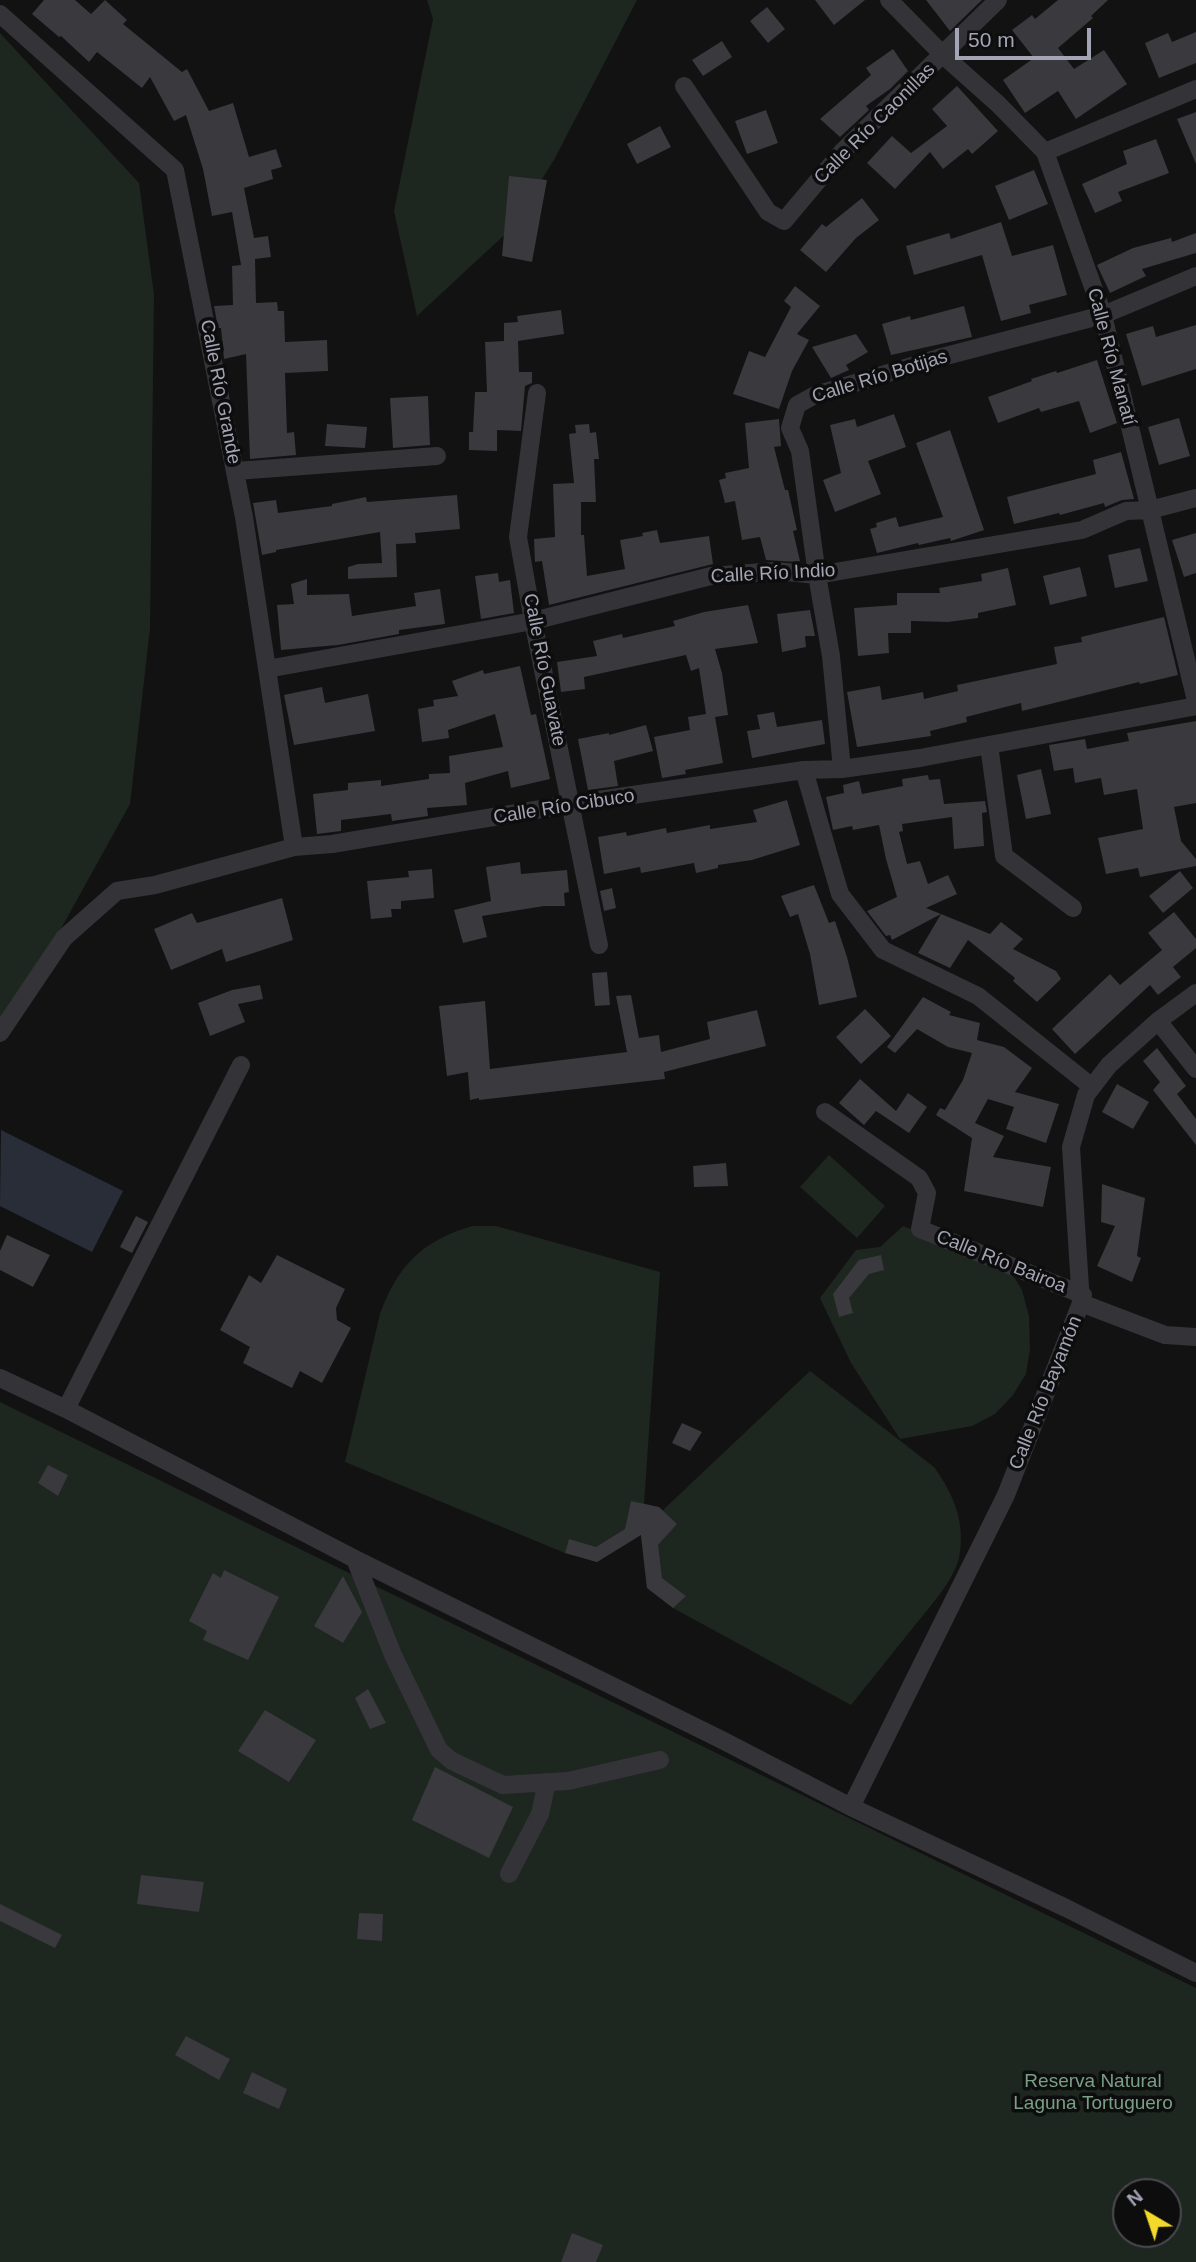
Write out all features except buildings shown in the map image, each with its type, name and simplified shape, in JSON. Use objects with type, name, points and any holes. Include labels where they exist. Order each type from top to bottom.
[{"type":"street","name":"Calle Río Manatí","points":[[889,0],[1045,152],[1103,315],[1196,704]]},
{"type":"street","name":"Calle Río Caonillas","points":[[684,86],[768,212],[784,221],[842,152],[998,0]]},
{"type":"street","name":"Calle Río Grande","points":[[0,14],[175,170],[236,471],[294,847]]},
{"type":"street","points":[[1045,152],[1196,89]]},
{"type":"street","name":"Calle Río Botijas","points":[[842,769],[831,656],[800,451],[790,428],[797,405],[815,395],[938,358],[1103,315],[1196,276]]},
{"type":"street","name":"Calle Río Guavate","points":[[537,393],[518,537],[599,945]]},
{"type":"street","points":[[236,471],[437,456]]},
{"type":"street","name":"Calle Río Indio","points":[[267,668],[533,621],[711,576],[776,572],[817,575],[1082,530],[1126,511],[1150,510],[1196,498]]},
{"type":"street","name":"Calle Río Cibuco","points":[[0,1033],[64,938],[117,891],[156,885],[294,847],[332,844],[804,769],[842,769],[989,745],[1196,704]]},
{"type":"street","points":[[989,745],[1004,856],[1073,908]]},
{"type":"street","points":[[804,769],[840,894],[883,950],[978,996],[1091,1086]]},
{"type":"street","name":"Calle Río Bayamón","points":[[851,1807],[1006,1495],[1082,1299],[1071,1147],[1086,1095],[1109,1065],[1158,1021],[1196,993]]},
{"type":"street","points":[[1158,1021],[1196,1069]]},
{"type":"street","points":[[66,1409],[241,1065]]},
{"type":"street","name":"Calle Río Bairoa","points":[[825,1112],[919,1178],[927,1193],[920,1229],[1165,1335],[1196,1337]]},
{"type":"street","points":[[0,1378],[851,1807],[1066,1908],[1196,1973]]},
{"type":"street","points":[[355,1559],[393,1655],[439,1750],[452,1761],[503,1785],[568,1781],[660,1760]]},
{"type":"street","points":[[509,1874],[540,1814],[547,1782]]},
{"type":"green space","points":[[427,0],[637,0],[555,158],[513,227],[417,316],[394,211],[433,19]]},
{"type":"green space","points":[[0,33],[139,183],[154,295],[150,628],[130,804],[0,1039]]},
{"type":"green space","points":[[829,1155],[885,1206],[857,1238],[800,1187]]},
{"type":"green space","points":[[472,1226],[496,1226],[660,1272],[644,1504],[636,1538],[597,1562],[565,1553],[345,1462],[380,1314],[395,1282],[414,1257],[426,1248],[439,1239]]},
{"type":"green space","points":[[903,1226],[1009,1269],[1022,1290],[1029,1316],[1030,1349],[1026,1374],[1013,1395],[995,1414],[972,1426],[900,1439],[851,1363],[820,1298],[856,1250],[880,1247]]},
{"type":"green space","points":[[810,1371],[934,1467],[953,1499],[961,1533],[959,1558],[951,1577],[932,1605],[851,1705],[673,1608],[647,1588],[641,1538],[662,1511]]},
{"type":"green space","name":"Reserva Natural Laguna Tortuguero","points":[[0,1402],[1196,1988],[1196,2262],[0,2262]]},
{"type":"shaded area","points":[[1,1130],[123,1191],[92,1252],[0,1206]]}]
